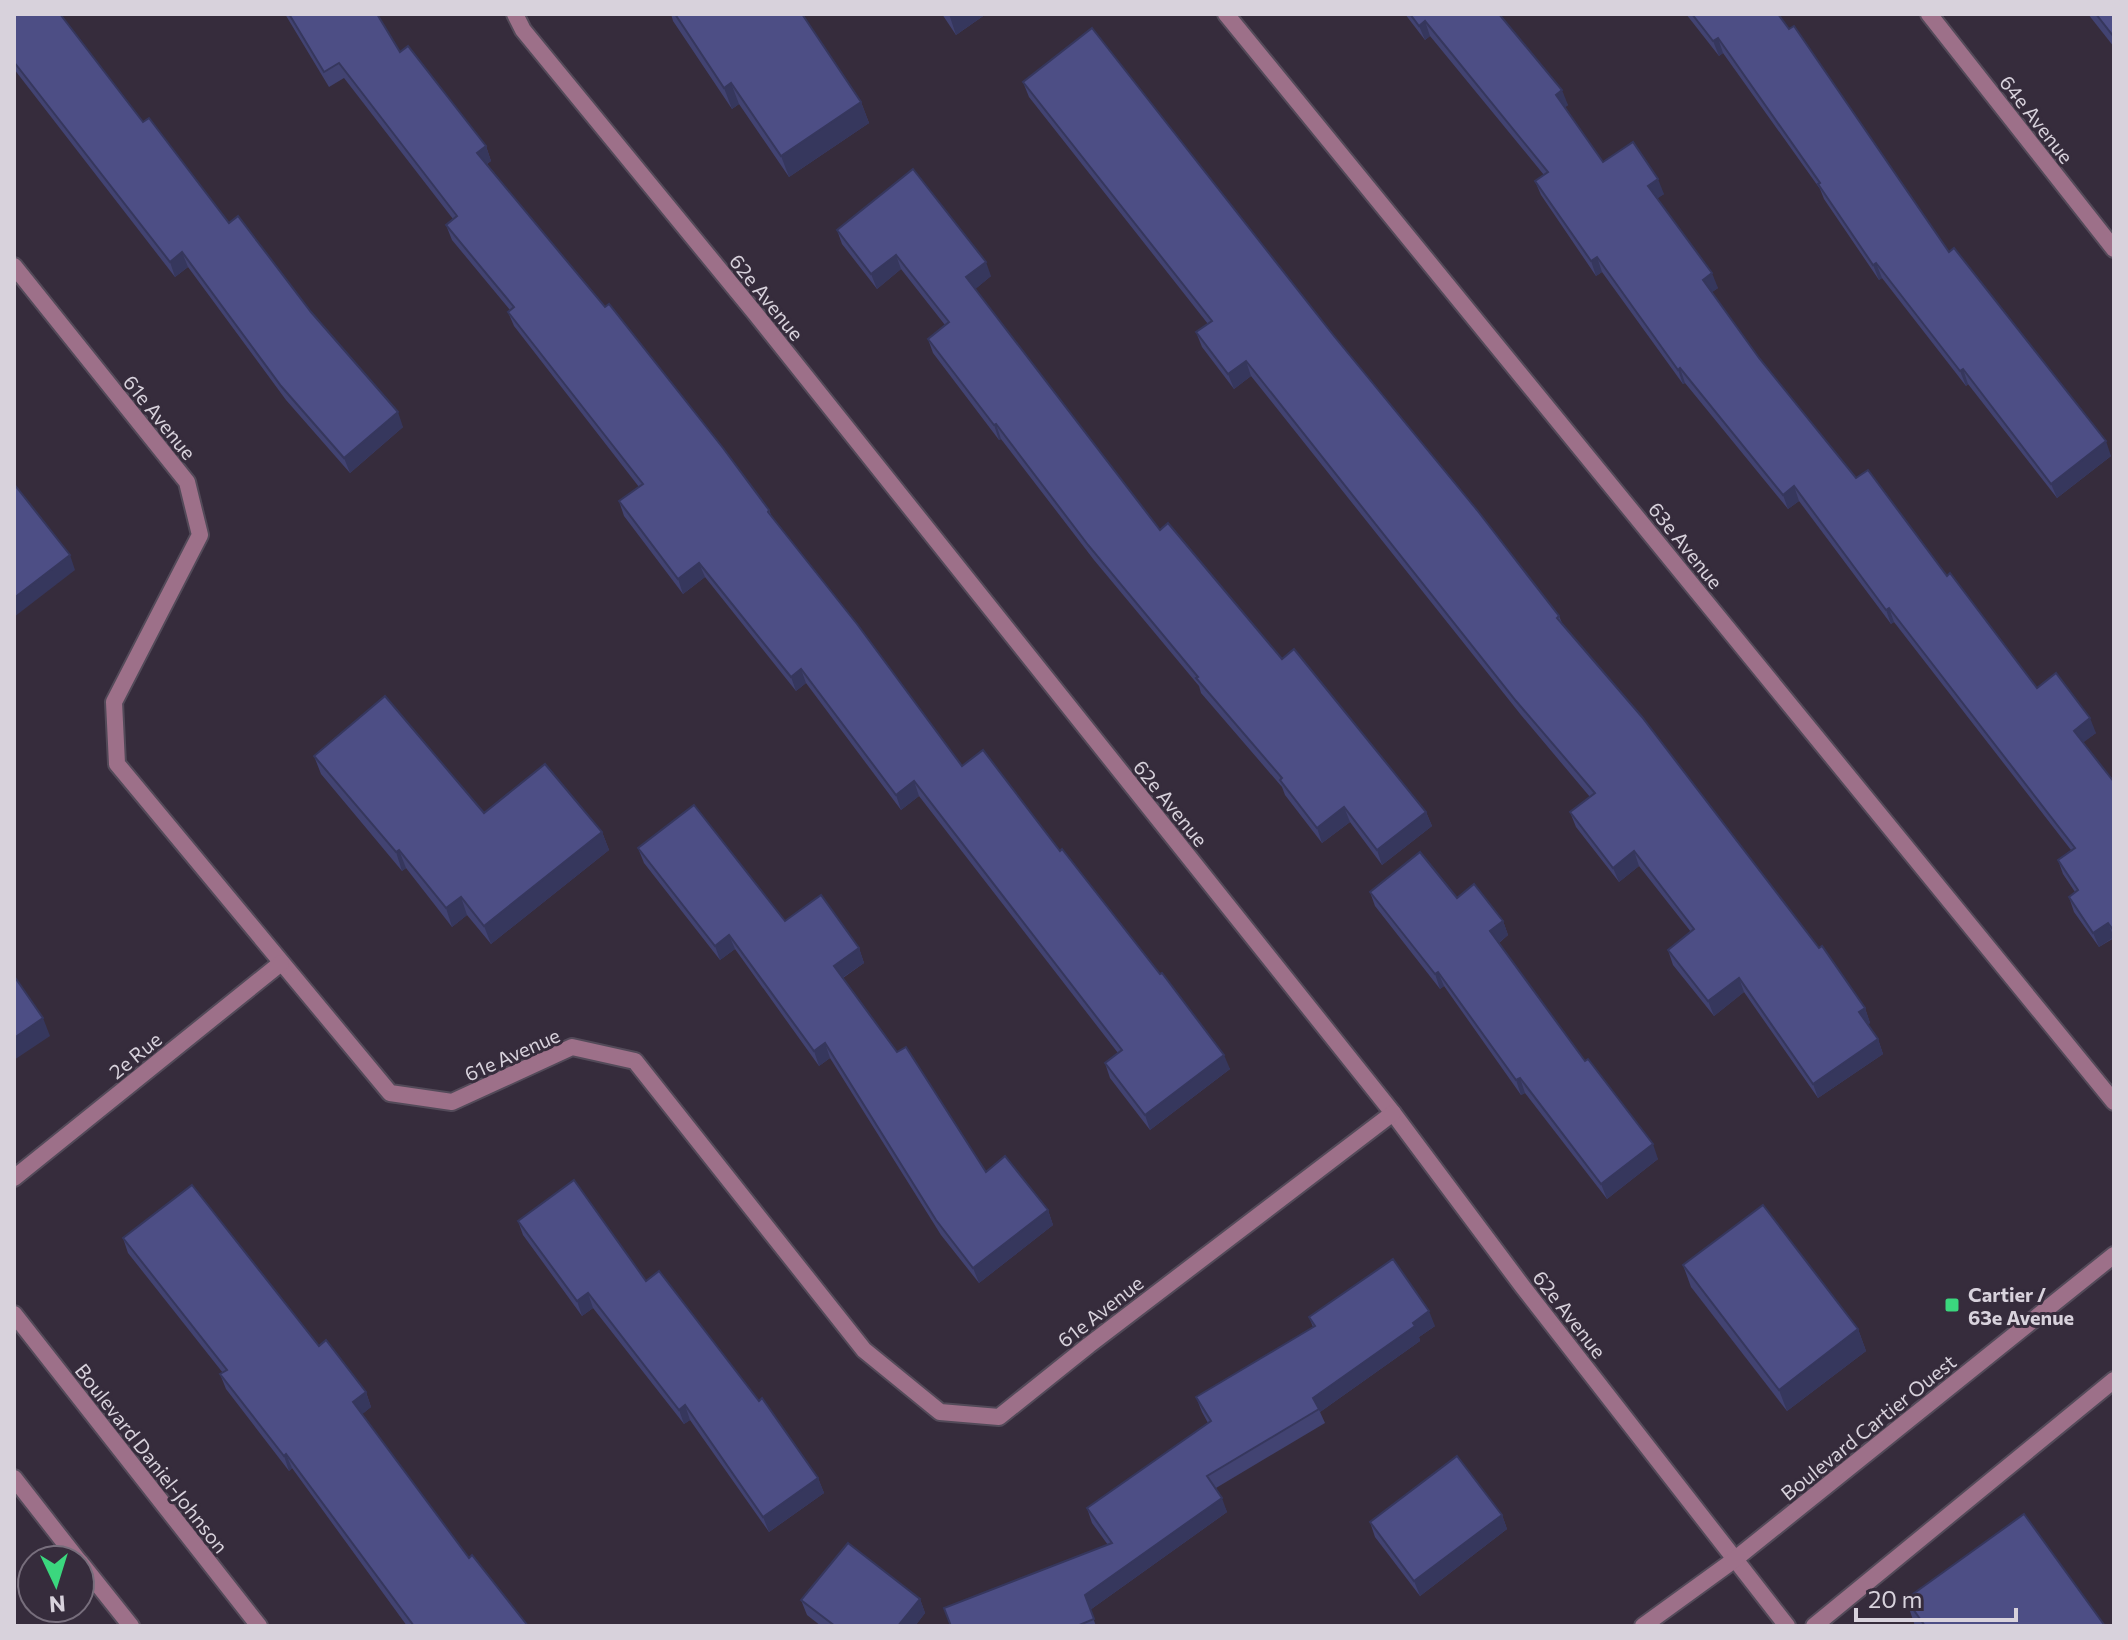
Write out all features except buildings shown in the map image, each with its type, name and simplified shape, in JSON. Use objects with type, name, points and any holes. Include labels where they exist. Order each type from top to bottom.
[{"type":"street","name":"62e Avenue","points":[[515,14],[523,30],[765,326],[1393,1113],[1523,1287],[1787,1626]]},
{"type":"street","name":"63e Avenue","points":[[1226,14],[2114,1102]]},
{"type":"street","name":"64e Avenue","points":[[1929,14],[2114,249]]},
{"type":"street","name":"61e Avenue","points":[[14,266],[187,482],[200,535],[114,702],[117,764],[390,1093],[452,1102],[572,1047],[635,1061],[864,1350],[940,1412],[999,1417],[1393,1113]]},
{"type":"street","name":"2e Rue","points":[[14,1178],[281,963]]},
{"type":"street","name":"Boulevard Cartier Ouest","points":[[1643,1626],[1734,1560],[2114,1255]]},
{"type":"street","name":"Boulevard Daniel-Johnson","points":[[14,1314],[259,1626]]},
{"type":"street","points":[[1814,1626],[2114,1380]]},
{"type":"street","points":[[14,1478],[66,1544]]},
{"type":"street","points":[[96,1582],[131,1626]]},
{"type":"place","name":"Cartier / 63e Avenue","points":[[1952,1305]]}]
